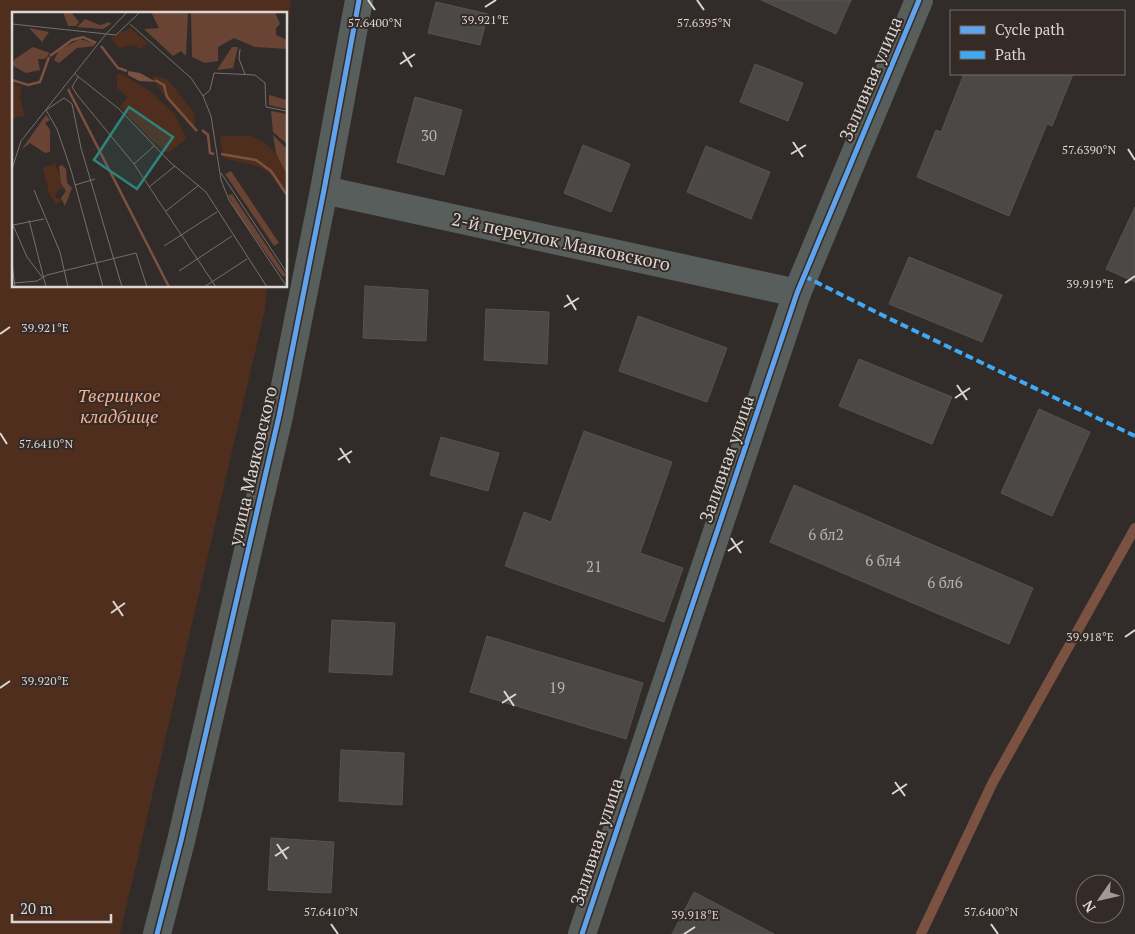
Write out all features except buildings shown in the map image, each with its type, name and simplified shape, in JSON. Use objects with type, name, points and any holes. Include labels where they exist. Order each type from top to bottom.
[{"type":"street","name":"улица Маяковского","points":[[157,934],[181,841],[279,416],[324,190],[359,0]]},
{"type":"street","name":"Заливная улица","points":[[582,934],[797,293],[919,0]]},
{"type":"street","name":"2-й переулок Маяковского","points":[[324,190],[797,293]]},
{"type":"green space","name":"Тверицкое кладбище","points":[[0,0],[291,0],[288,32],[288,12],[12,12],[12,288],[267,288],[265,309],[120,934],[0,934]]},
{"type":"waterway","points":[[921,934],[993,782],[1135,528]]},
{"type":"marked path","points":[[804,276],[1135,436]]},
{"type":"cycle path","points":[[157,934],[181,841],[279,416],[324,190],[359,0]]},
{"type":"cycle path","points":[[582,934],[797,293],[919,0]]}]
